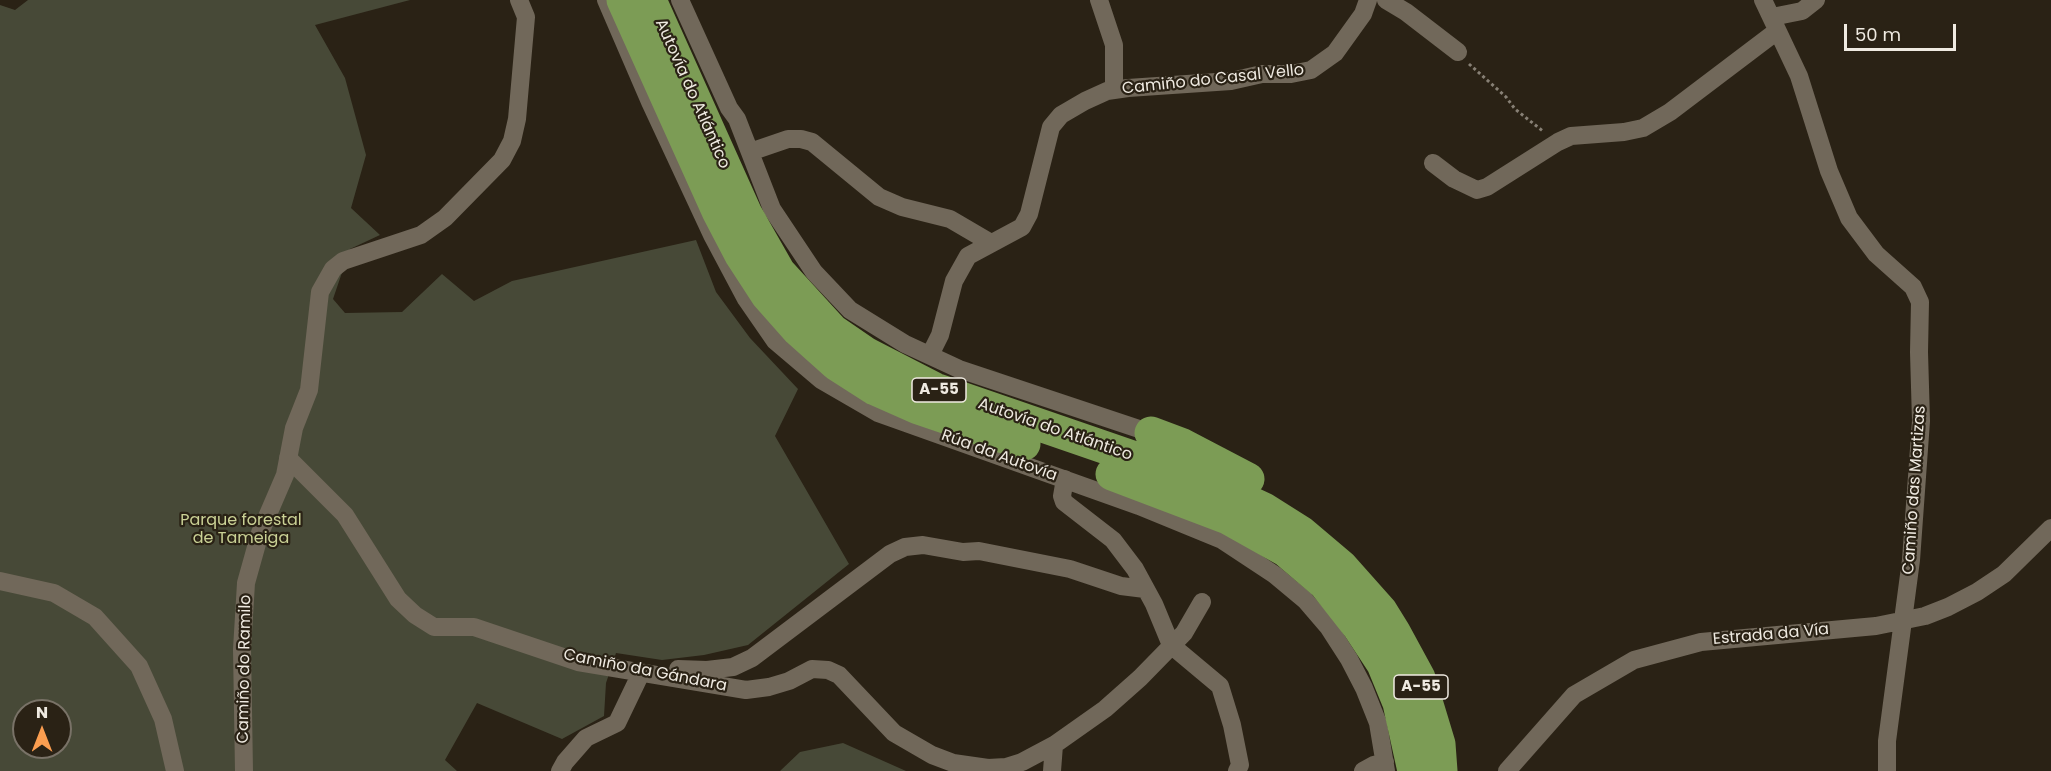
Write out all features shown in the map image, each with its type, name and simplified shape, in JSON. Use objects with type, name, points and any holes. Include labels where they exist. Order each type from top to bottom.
[{"type":"highway","points":[[608,0],[639,35]]},
{"type":"highway","name":"Autovía do Atlántico","points":[[623,0],[639,35],[663,110],[741,255],[767,295],[790,322],[836,364],[875,389],[918,408],[1139,483],[1228,519],[1285,550],[1324,584],[1358,626],[1383,664],[1399,703],[1395,768]]},
{"type":"highway","name":"Autovía do Atlántico","points":[[650,0],[746,214],[779,272],[832,330],[867,354],[935,389],[1208,483],[1264,508],[1302,533],[1341,566],[1382,611],[1419,678],[1439,744],[1441,771]]},
{"type":"highway","points":[[663,110],[712,235]]},
{"type":"highway","points":[[1151,433],[1183,446],[1252,481],[1322,531],[1358,570],[1382,611]]},
{"type":"street","name":"Camiño do Ramilo","points":[[244,771],[242,660],[246,583],[260,533],[285,475],[294,428],[309,390],[320,292],[333,269],[342,261],[401,243],[429,230],[445,218],[502,160],[512,141],[517,119],[526,17],[519,0]]},
{"type":"street","points":[[608,0],[663,110]]},
{"type":"street","points":[[680,0],[724,99],[737,119],[772,209],[814,272],[850,310],[905,344],[959,369],[1151,433]]},
{"type":"street","name":"Camiño do Casal Vello","points":[[1099,0],[1114,45],[1114,90],[1231,81],[1262,74],[1291,74],[1311,70],[1335,53],[1363,14],[1368,0]]},
{"type":"street","points":[[1386,0],[1406,12],[1458,52]]},
{"type":"street","name":"Camiño das Martizas","points":[[1763,0],[1799,76],[1829,171],[1849,218],[1876,254],[1913,287],[1920,302],[1921,421],[1911,560],[1887,741],[1887,771]]},
{"type":"street","points":[[1433,163],[1454,180],[1477,190],[1487,187],[1571,136],[1624,132],[1643,128],[1670,112],[1775,24],[1803,11],[1816,0]]},
{"type":"street","points":[[930,355],[940,335],[954,281],[968,256],[1022,227],[1029,214],[1051,127],[1061,115],[1085,101],[1114,90]]},
{"type":"street","points":[[750,152],[788,140],[801,139],[812,142],[879,197],[902,207],[950,219],[991,243]]},
{"type":"street","name":"Rúa da Autovía","points":[[712,235],[746,299],[775,341],[821,380],[878,413],[1139,506],[1222,540],[1275,575],[1305,600],[1329,628],[1364,688],[1395,768]]},
{"type":"street","name":"Camiño da Gándara","points":[[288,458],[345,516],[398,599],[415,615],[435,627],[474,627],[578,662],[746,690],[789,681],[812,669],[828,670],[839,675],[894,733],[945,765],[953,763],[988,768],[1006,767],[1022,762],[1054,745],[1105,710],[1140,678],[1184,633],[1202,602]]},
{"type":"street","points":[[1065,479],[1062,496],[1064,502],[1113,540],[1135,569],[1155,604],[1171,645],[1220,686],[1232,725],[1240,765],[1237,771]]},
{"type":"street","name":"Estrada da Vía","points":[[1507,771],[1574,694],[1634,660],[1701,642],[1876,626],[1925,616],[1977,592],[2004,574],[2051,528]]},
{"type":"street","points":[[663,676],[674,669],[707,670],[733,667],[753,658],[890,555],[905,547],[924,545],[963,552],[979,550],[1070,569],[1121,586],[1145,589]]},
{"type":"street","points":[[0,581],[54,594],[95,617],[139,666],[163,719],[175,771]]},
{"type":"street","points":[[560,771],[586,738],[617,723],[641,673]]},
{"type":"street","points":[[1052,771],[1054,745]]},
{"type":"street","points":[[1363,771],[1374,765],[1395,768]]},
{"type":"path","points":[[1458,52],[1506,97],[1515,109],[1558,142]]},
{"type":"green space","name":"Parque forestal de Tameiga","points":[[28,0],[410,0],[315,25],[345,78],[366,155],[351,208],[380,235],[350,249],[333,299],[345,313],[402,312],[442,274],[474,301],[512,281],[696,240],[716,292],[750,338],[798,389],[775,436],[849,564],[748,645],[704,655],[662,660],[616,653],[606,683],[604,716],[562,739],[477,703],[445,760],[457,771],[0,771],[0,5],[15,10]]},
{"type":"green space","points":[[843,743],[906,771],[780,771],[800,752]]}]
